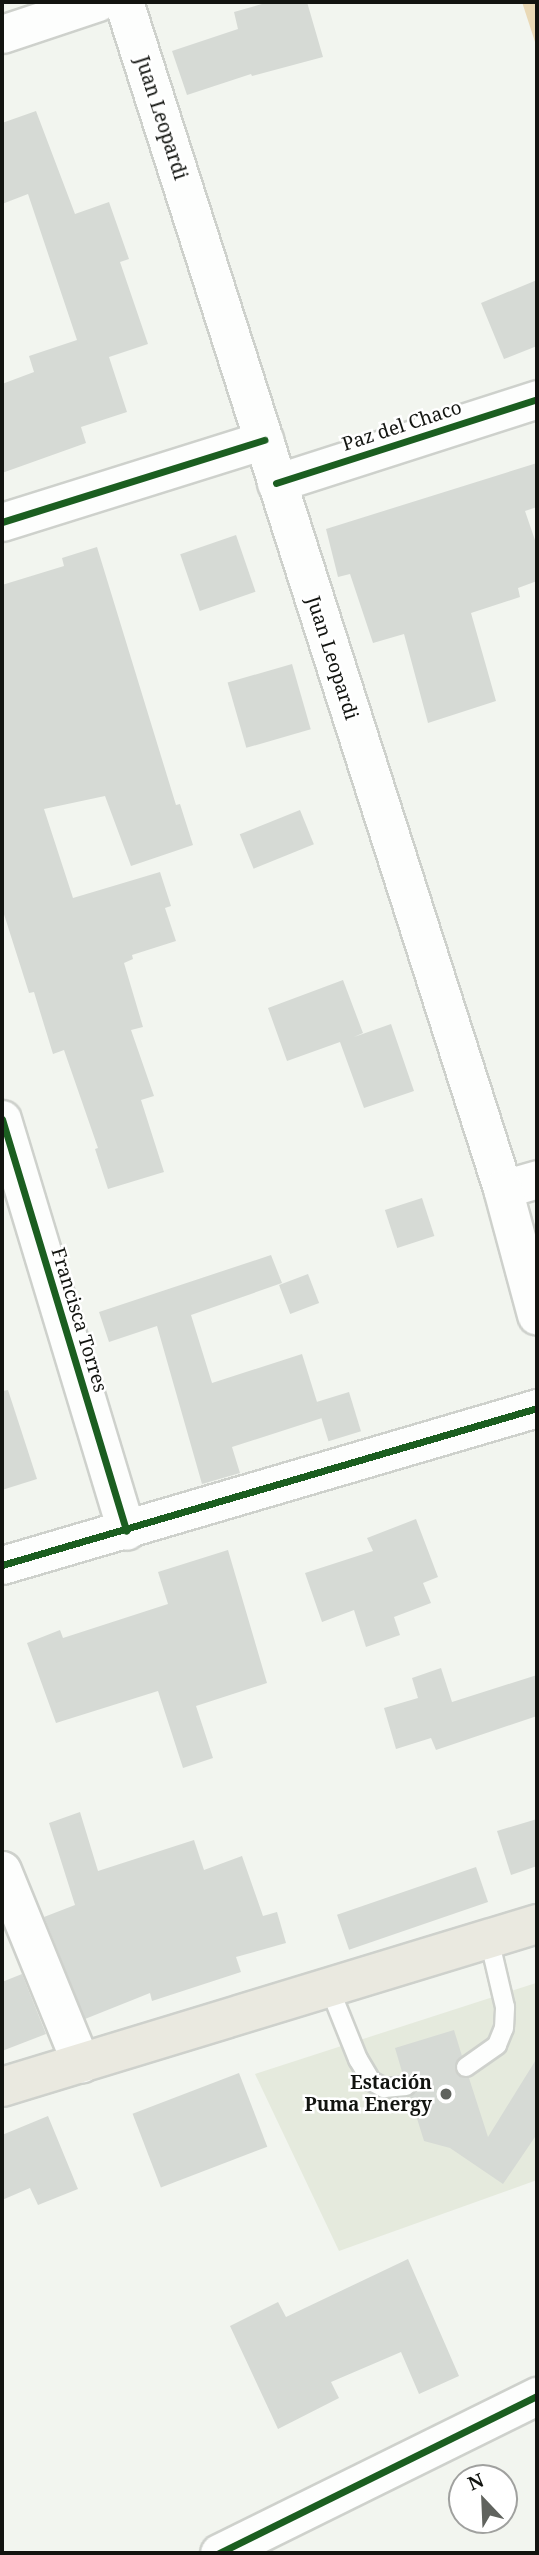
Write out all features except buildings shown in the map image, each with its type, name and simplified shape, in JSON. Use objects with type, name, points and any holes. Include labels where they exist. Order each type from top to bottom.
[{"type":"main road","name":"Juan Leopardi","points":[[124,2],[276,483],[520,1184],[537,1315]]},
{"type":"main road","points":[[2,2087],[537,1924]]},
{"type":"street","points":[[2,34],[98,2]]},
{"type":"street","name":"Paz del Chaco","points":[[276,483],[537,399]]},
{"type":"street","points":[[2,522],[264,440]]},
{"type":"street","name":"Francisca Torres","points":[[2,1119],[126,1531]]},
{"type":"street","points":[[2,1565],[126,1531],[537,1408]]},
{"type":"street","points":[[2,1870],[81,2064]]},
{"type":"street","points":[[219,2553],[537,2396]]},
{"type":"lane","points":[[466,2067],[496,2045],[504,2028],[505,2007],[489,1939]]},
{"type":"lane","points":[[329,1987],[358,2059],[371,2081],[384,2088],[406,2086]]},
{"type":"shaded area","points":[[522,2],[537,2],[537,48]]},
{"type":"shaded area","points":[[536,1983],[537,2180],[339,2251],[255,2074]]},
{"type":"cycle path","points":[[276,483],[537,399]]},
{"type":"cycle path","points":[[2,522],[264,440]]},
{"type":"cycle path","points":[[2,1119],[126,1531]]},
{"type":"cycle path","points":[[2,1565],[537,1408]]},
{"type":"cycle path","points":[[219,2553],[537,2396]]},
{"type":"place","name":"Estación Puma Energy","points":[[446,2094]]}]
